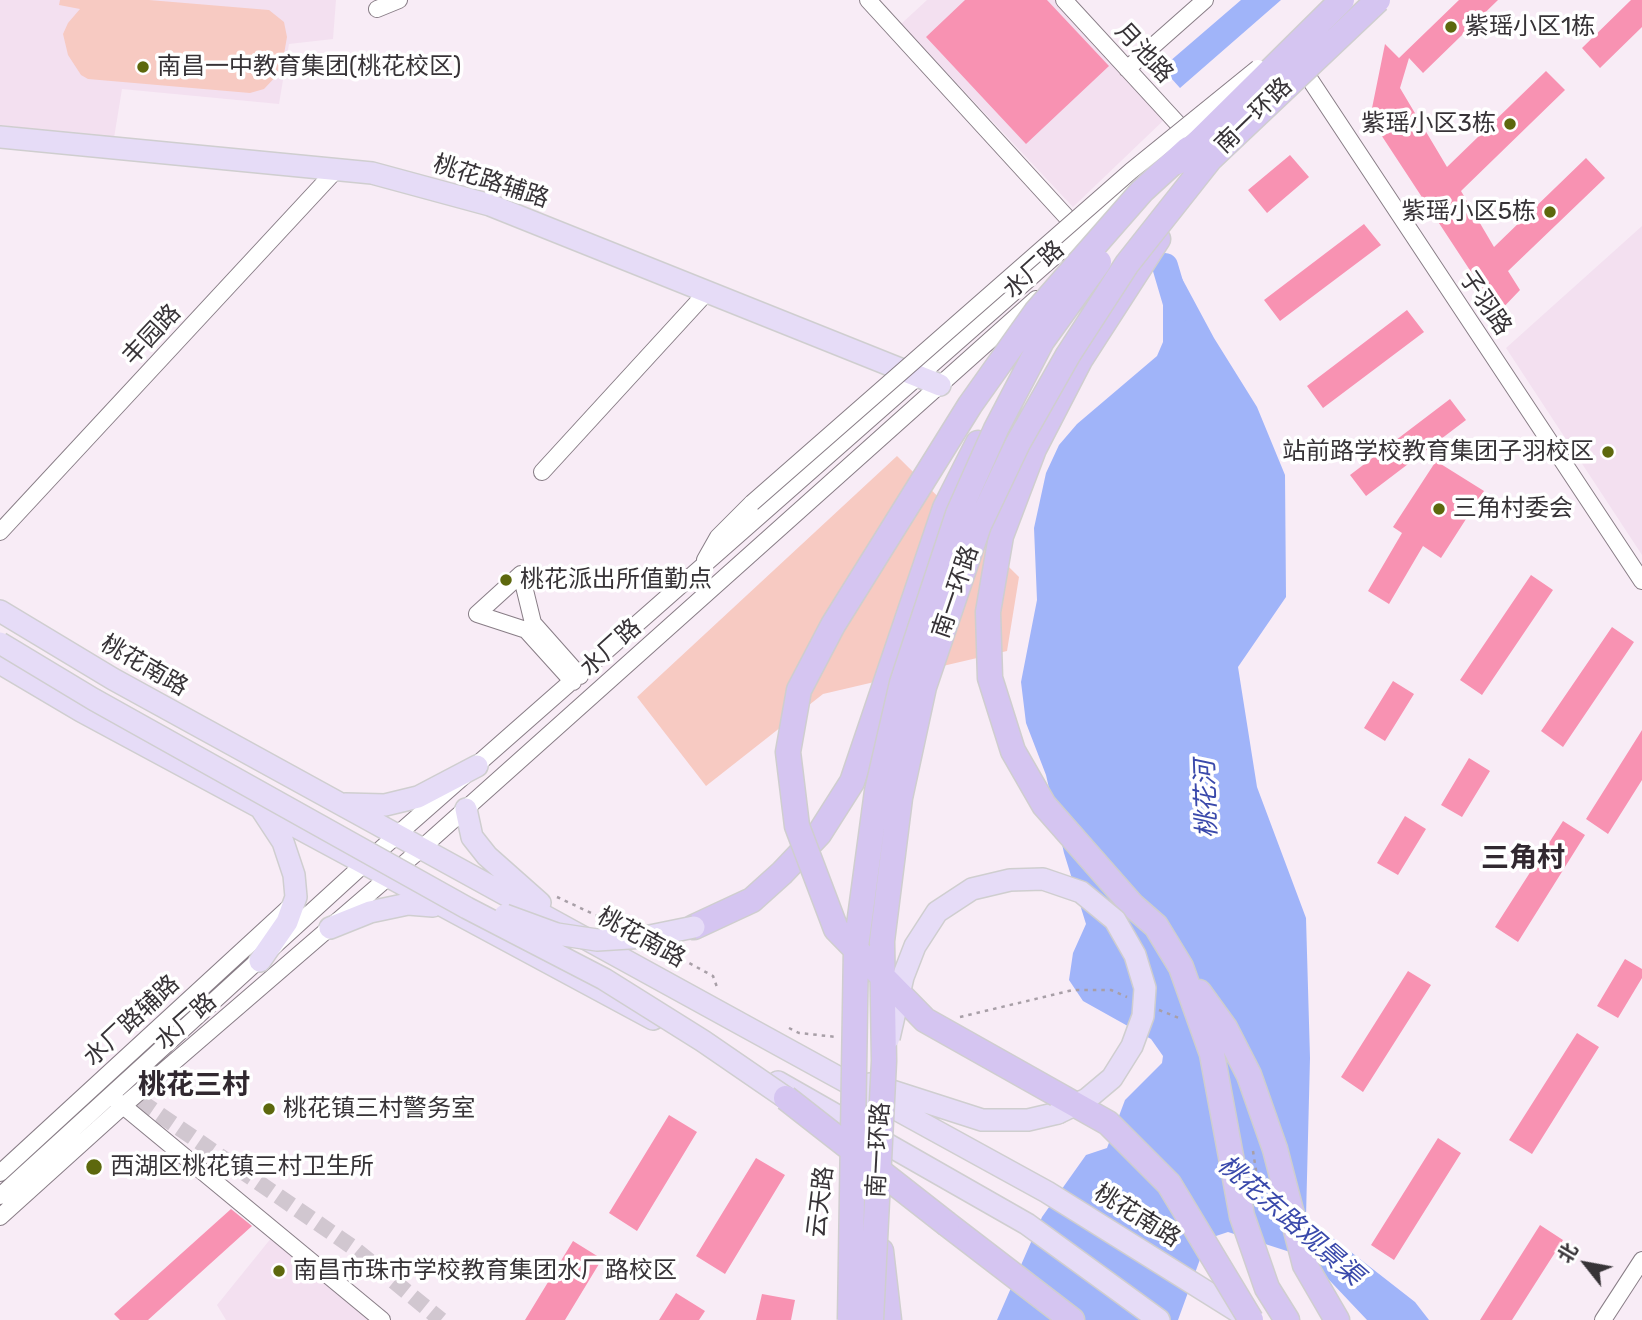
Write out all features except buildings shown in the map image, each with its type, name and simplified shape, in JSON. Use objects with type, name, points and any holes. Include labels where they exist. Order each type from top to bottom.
[{"type":"highway","name":"南一环路","points":[[871,1320],[884,1061],[882,941],[900,798],[925,687],[979,525],[1018,443],[1068,355],[1127,264],[1196,148],[1378,0]]},
{"type":"highway","name":"南一环路","points":[[850,1320],[856,947],[877,791],[902,683],[958,514],[996,429],[1042,341],[1104,254],[1196,148],[1339,4]]},
{"type":"highway","points":[[1196,148],[1034,449],[1002,536],[988,612],[990,678],[1013,751],[1044,806],[1132,905],[1156,926],[1181,967],[1225,1028],[1249,1075],[1275,1149],[1305,1265],[1337,1320]]},
{"type":"highway","points":[[1196,148],[1142,191],[1037,312],[970,405],[833,625],[799,690],[788,752],[797,826],[836,929],[925,1020],[1108,1124],[1169,1184],[1251,1320]]},
{"type":"highway","points":[[694,927],[751,900],[782,873],[819,834],[852,782],[945,508],[979,442],[1042,341]]},
{"type":"highway","points":[[1181,967],[1212,1054],[1242,1216],[1267,1288],[1287,1320]]},
{"type":"highway","points":[[786,1098],[1072,1320]]},
{"type":"highway","points":[[876,1211],[889,1320]]},
{"type":"main road","name":"桃花路辅路","points":[[0,137],[372,173],[490,205],[940,385]]},
{"type":"main road","name":"桃花南路","points":[[0,611],[113,679],[1047,1192],[1251,1320]]},
{"type":"main road","points":[[0,634],[471,903],[557,934],[597,940],[645,937],[694,927]]},
{"type":"main road","points":[[0,643],[93,699],[467,908],[604,979],[703,1041],[786,1098]]},
{"type":"main road","points":[[0,663],[597,991],[761,1073],[882,1139],[1027,1224],[1159,1320]]},
{"type":"main road","points":[[338,803],[385,805],[418,797],[477,766]]},
{"type":"main road","points":[[260,961],[287,922],[295,902],[294,875],[283,842],[261,808]]},
{"type":"main road","points":[[466,809],[472,837],[487,856],[567,928]]},
{"type":"main road","points":[[833,1073],[982,1120],[1028,1120],[1058,1114],[1087,1099],[1112,1078],[1132,1046],[1143,1016],[1144,988],[1135,955],[1115,920],[1082,892],[1044,879],[1010,880],[972,889],[937,912],[915,946],[903,977],[884,1061]]},
{"type":"main road","points":[[330,928],[370,912],[408,904],[444,908]]},
{"type":"main road","name":"云天路","points":[[839,1320],[840,1269],[862,1090]]},
{"type":"main road","points":[[864,1320],[887,1105]]},
{"type":"street","points":[[377,9],[399,0]]},
{"type":"street","points":[[869,0],[1072,223]]},
{"type":"street","name":"月池路","points":[[1064,0],[1196,148]]},
{"type":"street","points":[[1128,69],[1205,0]]},
{"type":"street","name":"水厂路","points":[[0,1196],[121,1104],[389,878],[940,385],[1378,0]]},
{"type":"street","points":[[698,573],[718,537],[752,503],[1072,223],[1339,4]]},
{"type":"street","name":"水厂路","points":[[0,1217],[121,1104],[260,961],[364,864],[919,377],[1196,148],[1290,50],[1339,4]]},
{"type":"street","name":"子羽路","points":[[1290,50],[1642,581]]},
{"type":"street","name":"丰园路","points":[[0,532],[337,169]]},
{"type":"street","points":[[542,472],[706,292]]},
{"type":"street","points":[[521,574],[533,623],[576,679],[526,630],[477,614],[521,574]]},
{"type":"street","name":"水厂路辅路","points":[[0,1173],[295,902]]},
{"type":"street","points":[[0,1227],[121,1104],[382,1320]]},
{"type":"street","points":[[1603,1320],[1642,1260]]},
{"type":"path","points":[[552,895],[614,924]]},
{"type":"path","points":[[663,950],[713,976],[720,998]]},
{"type":"path","points":[[959,1017],[1073,990]]},
{"type":"path","points":[[788,1028],[799,1033],[844,1038]]},
{"type":"shaded area","name":"南昌一中教育集团(桃花校区)","points":[[0,0],[336,0],[333,39],[289,44],[279,104],[122,89],[114,138],[0,125]]},
{"type":"shaded area","points":[[60,0],[149,0],[269,10],[284,22],[287,37],[281,71],[264,89],[250,93],[88,79],[81,75],[68,55],[63,34],[80,9],[59,5]]},
{"type":"shaded area","points":[[927,0],[1055,0],[1166,118],[1073,207],[901,24]]},
{"type":"shaded area","name":"站前路学校教育集团子羽校区","points":[[1642,226],[1642,555],[1506,348]]},
{"type":"shaded area","points":[[897,456],[1019,577],[1007,651],[823,694],[706,786],[637,697]]},
{"type":"shaded area","name":"南昌市珠市学校教育集团水厂路校区","points":[[272,1237],[374,1320],[226,1320],[217,1305]]},
{"type":"water","points":[[1241,0],[1281,0],[1180,88],[1162,68]]},
{"type":"water","name":"桃花东路观景渠","points":[[1178,271],[1214,338],[1257,407],[1285,475],[1286,597],[1238,667],[1257,787],[1306,918],[1310,1058],[1306,1217],[1415,1302],[1429,1320],[1367,1320],[1315,1265],[1290,1252],[1228,1232],[1213,1237],[1203,1251],[1178,1320],[997,1320],[1042,1217],[1086,1155],[1107,1148],[1125,1100],[1162,1063],[1163,1056],[1151,1039],[1083,1001],[1069,980],[1073,953],[1086,924],[1064,853],[1046,775],[1026,723],[1021,682],[1037,600],[1034,528],[1046,473],[1059,445],[1077,424],[1157,356],[1163,342],[1163,277]]},
{"type":"waterway","name":"桃花河","points":[[1165,266],[1178,310]]},
{"type":"tunnel","points":[[118,1091],[134,1097],[351,1246],[441,1320]]},
{"type":"place","name":"紫瑶小区1栋","points":[[1451,27]]},
{"type":"place","name":"南昌一中教育集团(桃花校区)","points":[[143,67]]},
{"type":"place","name":"紫瑶小区3栋","points":[[1510,124]]},
{"type":"place","name":"紫瑶小区5栋","points":[[1550,212]]},
{"type":"place","name":"站前路学校教育集团子羽校区","points":[[1608,452]]},
{"type":"place","name":"三角村委会","points":[[1439,509]]},
{"type":"place","name":"桃花派出所值勤点","points":[[506,580]]},
{"type":"place","name":"桃花镇三村警务室","points":[[269,1109]]},
{"type":"place","name":"西湖区桃花镇三村卫生所","points":[[94,1167]]},
{"type":"place","name":"南昌市珠市学校教育集团水厂路校区","points":[[279,1271]]},
{"type":"district","name":"三角村","points":[[1523,859]]},
{"type":"district","name":"桃花三村","points":[[194,1086]]}]
